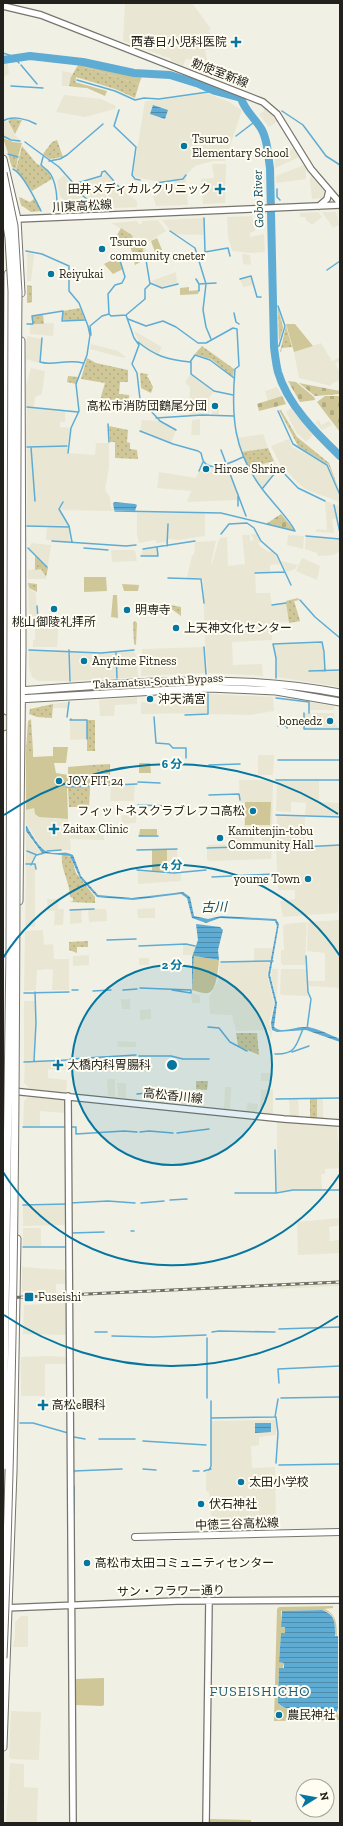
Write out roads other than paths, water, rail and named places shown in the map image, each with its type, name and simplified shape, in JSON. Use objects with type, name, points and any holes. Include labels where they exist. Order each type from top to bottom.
[{"type":"highway","points":[[3,159],[17,220],[21,292],[21,707],[15,1399],[6,1608],[3,1747]]},
{"type":"highway","points":[[3,173],[14,226],[18,292],[14,1198],[9,1482],[3,1658]]},
{"type":"highway","points":[[3,199],[9,238],[12,291],[9,963],[3,1466]]},
{"type":"highway","points":[[3,1135],[5,696],[7,676],[5,539],[8,274],[3,219],[17,220]]},
{"type":"highway","points":[[5,539],[10,553],[10,631]]},
{"type":"highway","points":[[18,631],[18,553],[21,540]]},
{"type":"highway","points":[[3,684],[7,676]]},
{"type":"highway","points":[[21,676],[26,686],[35,690]]},
{"type":"highway","name":"Takamatsu-South Bypass","points":[[5,696],[21,691],[140,682],[222,680],[272,683],[340,693]]},
{"type":"highway","name":"Takamatsu-South Bypass","points":[[5,696],[21,699],[208,688],[276,691],[340,702]]},
{"type":"highway","points":[[21,707],[25,703],[58,697]]},
{"type":"highway","points":[[5,890],[8,878],[9,770]]},
{"type":"highway","points":[[17,770],[16,878],[20,890]]},
{"type":"main road","name":"中徳三谷高松線","points":[[135,1537],[340,1532]]},
{"type":"street","name":"勅使室新線","points":[[3,6],[42,15],[263,102],[277,114],[311,169],[340,204]]},
{"type":"street","points":[[319,206],[327,199],[329,191]]},
{"type":"street","name":"川東高松線","points":[[17,220],[340,204]]},
{"type":"street","points":[[5,539],[21,540]]},
{"type":"street","name":"高松香川線","points":[[3,1090],[284,1119],[340,1123]]},
{"type":"street","points":[[68,1096],[73,1823]]},
{"type":"street","points":[[206,1823],[209,1600]]},
{"type":"street","name":"サン・フラワー通り","points":[[6,1608],[71,1604],[209,1600],[340,1600]]},
{"type":"water","points":[[153,105],[168,110],[165,119],[150,114]]},
{"type":"water","points":[[113,503],[137,505],[135,511],[114,510]]},
{"type":"water","points":[[26,825],[41,848],[51,853],[67,853],[73,855],[81,876],[98,895],[132,898],[183,892],[190,897],[194,916],[208,919],[221,916],[276,919],[279,924],[270,975],[277,1003],[274,1027],[281,1030],[300,1027],[313,1028],[340,1039],[340,1042],[306,1030],[277,1032],[272,1030],[271,1023],[275,1003],[268,975],[277,926],[275,921],[220,918],[206,923],[192,918],[187,898],[181,894],[133,900],[97,897],[80,878],[70,856],[42,853],[26,831]]},
{"type":"water","points":[[196,924],[220,927],[223,930],[218,950],[219,960],[194,956],[192,990],[192,957],[198,940]]},
{"type":"water","points":[[255,1423],[271,1423],[271,1432],[255,1433]]},
{"type":"water","points":[[322,1610],[330,1614],[334,1620],[335,1636],[338,1636],[337,1712],[315,1713],[289,1709],[278,1703],[279,1668],[284,1668],[284,1663],[279,1662],[281,1633],[285,1633],[285,1627],[281,1627],[282,1611]]},
{"type":"waterway","name":"Gobo River","points":[[3,53],[12,56],[19,63]]},
{"type":"waterway","name":"Gobo River","points":[[3,60],[30,56],[83,62],[134,73],[170,75],[199,84],[215,91],[241,98],[245,107],[262,130],[268,149],[270,168],[274,347],[278,372],[288,396],[304,418],[340,456]]},
{"type":"waterway","points":[[21,65],[37,84]]},
{"type":"waterway","points":[[77,80],[115,91],[135,100],[144,98],[159,99],[215,91]]},
{"type":"waterway","points":[[11,86],[43,88]]},
{"type":"waterway","points":[[119,110],[114,126],[136,147],[132,175],[135,179],[140,180]]},
{"type":"waterway","points":[[282,111],[303,125],[326,156],[340,165]]},
{"type":"waterway","points":[[3,121],[11,118],[20,118],[36,124]]},
{"type":"waterway","points":[[236,136],[253,123]]},
{"type":"waterway","points":[[49,161],[60,159],[67,155],[103,124]]},
{"type":"waterway","points":[[3,136],[11,140],[20,141]]},
{"type":"waterway","points":[[25,142],[59,167],[74,184],[77,191],[99,209]]},
{"type":"waterway","points":[[8,154],[18,157]]},
{"type":"waterway","points":[[43,157],[41,165],[51,175],[55,185],[57,202],[55,211]]},
{"type":"waterway","points":[[13,169],[25,181],[41,211]]},
{"type":"waterway","points":[[74,184],[101,176],[102,172],[105,171],[120,188]]},
{"type":"waterway","points":[[156,183],[183,179],[186,175]]},
{"type":"waterway","points":[[277,189],[277,197],[280,200]]},
{"type":"waterway","points":[[204,218],[205,252],[228,248],[230,256]]},
{"type":"waterway","points":[[170,231],[195,248],[206,284],[203,310],[206,327],[211,339]]},
{"type":"waterway","points":[[26,251],[42,254],[69,266],[69,291],[79,303],[90,335],[87,355],[76,384],[79,411],[71,428],[68,453]]},
{"type":"waterway","points":[[119,257],[125,277],[122,283],[115,285],[108,294],[109,314],[111,316],[126,315]]},
{"type":"waterway","points":[[146,260],[150,284],[145,289],[145,299],[126,315],[134,338],[139,345],[132,364],[137,373],[140,399],[160,421],[176,430]]},
{"type":"waterway","points":[[327,270],[340,261]]},
{"type":"waterway","points":[[240,279],[251,276],[257,297],[261,297]]},
{"type":"waterway","points":[[196,279],[199,284],[216,283]]},
{"type":"waterway","points":[[150,283],[162,288],[178,284]]},
{"type":"waterway","points":[[199,284],[199,291]]},
{"type":"waterway","points":[[274,347],[279,346],[285,326],[278,306]]},
{"type":"waterway","points":[[27,324],[33,324],[32,316],[63,311],[62,321],[85,320]]},
{"type":"waterway","points":[[234,313],[236,322],[239,324]]},
{"type":"waterway","points":[[91,335],[90,326],[102,316],[109,314]]},
{"type":"waterway","points":[[128,319],[146,326],[163,321],[176,327],[198,343],[206,343],[233,328],[237,329],[239,366],[235,369],[233,402],[236,432],[240,447],[253,476],[295,531]]},
{"type":"waterway","points":[[42,338],[40,362],[83,363]]},
{"type":"waterway","points":[[138,342],[156,354],[175,360],[190,362],[195,355],[210,360],[234,378]]},
{"type":"waterway","points":[[191,362],[191,374],[214,391],[233,395]]},
{"type":"waterway","points":[[27,407],[78,412]]},
{"type":"waterway","points":[[278,411],[293,444],[327,465],[340,495]]},
{"type":"waterway","points":[[156,418],[202,415],[234,416]]},
{"type":"waterway","points":[[108,424],[109,442]]},
{"type":"waterway","points":[[140,431],[173,444],[198,451],[201,453],[202,459],[207,465],[223,465],[243,457]]},
{"type":"waterway","points":[[27,447],[67,446]]},
{"type":"waterway","points":[[31,447],[35,501]]},
{"type":"waterway","points":[[221,450],[246,516]]},
{"type":"waterway","points":[[199,471],[203,462]]},
{"type":"waterway","points":[[262,489],[279,468],[298,488],[325,501]]},
{"type":"waterway","points":[[238,494],[238,506]]},
{"type":"waterway","points":[[63,502],[59,509],[69,526],[72,542]]},
{"type":"waterway","points":[[334,505],[340,533]]},
{"type":"waterway","points":[[115,511],[221,513],[295,531]]},
{"type":"waterway","points":[[221,534],[229,524],[247,523],[254,528],[261,541],[277,555],[291,585]]},
{"type":"waterway","points":[[167,546],[168,524]]},
{"type":"waterway","points":[[27,526],[69,527]]},
{"type":"waterway","points":[[306,536],[340,539]]},
{"type":"waterway","points":[[52,541],[126,546],[136,545]]},
{"type":"waterway","points":[[143,549],[195,541]]},
{"type":"waterway","points":[[141,556],[158,556],[157,547]]},
{"type":"waterway","points":[[28,548],[47,567]]},
{"type":"waterway","points":[[84,548],[108,550]]},
{"type":"waterway","points":[[255,573],[285,572]]},
{"type":"waterway","points":[[168,578],[201,579],[204,603]]},
{"type":"waterway","points":[[300,600],[315,617],[340,638]]},
{"type":"waterway","points":[[272,605],[286,603]]},
{"type":"waterway","points":[[37,606],[38,618],[70,619]]},
{"type":"waterway","points":[[276,678],[276,658],[273,644],[322,642],[325,671]]},
{"type":"waterway","points":[[204,647],[206,674]]},
{"type":"waterway","points":[[29,650],[101,653],[134,650]]},
{"type":"waterway","points":[[69,650],[70,681]]},
{"type":"waterway","points":[[116,652],[117,678]]},
{"type":"waterway","points":[[309,671],[340,670]]},
{"type":"waterway","points":[[185,715],[208,714],[208,694]]},
{"type":"waterway","points":[[276,698],[309,702],[309,713]]},
{"type":"waterway","points":[[67,717],[69,702]]},
{"type":"waterway","points":[[304,713],[304,729],[340,729]]},
{"type":"waterway","points":[[154,717],[156,743],[169,744],[173,748],[186,748],[186,758]]},
{"type":"waterway","points":[[71,719],[70,720],[87,720],[87,739]]},
{"type":"waterway","points":[[278,726],[287,726],[287,728]]},
{"type":"waterway","points":[[278,760],[340,760]]},
{"type":"waterway","points":[[209,765],[240,764]]},
{"type":"waterway","points":[[276,780],[340,780]]},
{"type":"waterway","points":[[138,782],[160,783]]},
{"type":"waterway","points":[[67,787],[137,784]]},
{"type":"waterway","points":[[209,795],[239,794],[240,800]]},
{"type":"waterway","points":[[138,805],[171,806]]},
{"type":"waterway","points":[[276,815],[340,817]]},
{"type":"waterway","points":[[70,829],[103,830]]},
{"type":"waterway","points":[[139,836],[158,836]]},
{"type":"waterway","points":[[302,847],[340,845]]},
{"type":"waterway","points":[[207,848],[272,846]]},
{"type":"waterway","points":[[137,850],[177,849]]},
{"type":"waterway","name":"古川","points":[[47,851],[61,850]]},
{"type":"waterway","points":[[27,851],[37,855],[44,853]]},
{"type":"waterway","points":[[31,865],[36,855]]},
{"type":"waterway","points":[[26,864],[35,864],[36,869]]},
{"type":"waterway","points":[[137,870],[174,873],[206,870]]},
{"type":"waterway","points":[[212,877],[273,874]]},
{"type":"waterway","points":[[70,910],[94,909]]},
{"type":"waterway","points":[[107,940],[136,939]]},
{"type":"waterway","points":[[139,946],[186,944],[195,946]]},
{"type":"waterway","points":[[306,956],[308,992],[311,999],[307,1029]]},
{"type":"waterway","points":[[221,962],[273,961]]},
{"type":"waterway","points":[[140,988],[191,990]]},
{"type":"waterway","points":[[123,990],[137,989]]},
{"type":"waterway","points":[[72,990],[78,990]]},
{"type":"waterway","points":[[93,991],[111,990]]},
{"type":"waterway","points":[[172,990],[191,993],[191,991]]},
{"type":"waterway","points":[[34,1061],[36,1023],[35,992]]},
{"type":"waterway","points":[[24,993],[69,992]]},
{"type":"waterway","points":[[208,1027],[219,1028],[230,1042],[247,1051]]},
{"type":"waterway","points":[[275,1054],[282,1054],[291,1051],[297,1044],[303,1029]]},
{"type":"waterway","points":[[292,1052],[309,1046]]},
{"type":"waterway","points":[[70,1059],[136,1055]]},
{"type":"waterway","points":[[139,1056],[171,1056],[183,1059],[209,1059]]},
{"type":"waterway","points":[[24,1062],[68,1060]]},
{"type":"waterway","points":[[137,1094],[156,1092]]},
{"type":"waterway","points":[[276,1099],[340,1098]]},
{"type":"waterway","points":[[23,1127],[67,1127]]},
{"type":"waterway","points":[[70,1127],[76,1127],[76,1134],[124,1131],[137,1132]]},
{"type":"waterway","points":[[177,1133],[209,1129]]},
{"type":"waterway","points":[[140,1132],[149,1131],[173,1133]]},
{"type":"waterway","points":[[275,1150],[276,1192]]},
{"type":"waterway","points":[[235,1193],[276,1193],[293,1190],[340,1190]]},
{"type":"waterway","points":[[170,1200],[187,1199]]},
{"type":"waterway","points":[[70,1203],[108,1201],[135,1203]]},
{"type":"waterway","points":[[141,1203],[164,1201]]},
{"type":"waterway","points":[[23,1205],[67,1204]]},
{"type":"waterway","points":[[71,1233],[104,1232]]},
{"type":"waterway","points":[[23,1247],[67,1247]]},
{"type":"waterway","points":[[279,1329],[340,1327]]},
{"type":"waterway","points":[[95,1332],[107,1332]]},
{"type":"waterway","points":[[212,1332],[275,1332]]},
{"type":"waterway","points":[[112,1336],[154,1337],[206,1335]]},
{"type":"waterway","points":[[207,1338],[207,1398]]},
{"type":"waterway","points":[[279,1383],[278,1369],[340,1366]]},
{"type":"waterway","points":[[281,1398],[340,1397]]},
{"type":"waterway","points":[[209,1470],[211,1466],[211,1418],[275,1417],[278,1399]]},
{"type":"waterway","points":[[211,1401],[211,1418]]},
{"type":"waterway","points":[[276,1417],[278,1433],[276,1463]]},
{"type":"waterway","points":[[20,1423],[33,1423],[68,1433]]},
{"type":"waterway","points":[[74,1437],[85,1439]]},
{"type":"waterway","points":[[99,1439],[135,1439]]},
{"type":"waterway","points":[[143,1441],[206,1445]]},
{"type":"waterway","points":[[279,1465],[340,1464]]},
{"type":"waterway","points":[[74,1472],[122,1469]]},
{"type":"waterway","points":[[143,1469],[156,1470]]},
{"type":"waterway","points":[[204,1471],[211,1469]]},
{"type":"waterway","points":[[193,1471],[199,1471]]},
{"type":"waterway","points":[[74,1486],[74,1514]]},
{"type":"railway","points":[[3,1298],[340,1282]]},
{"type":"place","name":"西春日小児科医院","points":[[236,42]]},
{"type":"place","name":"Tsuruo Elementary School","points":[[184,146]]},
{"type":"place","name":"田井メディカルクリニック","points":[[220,189]]},
{"type":"place","name":"Tsuruo community cneter","points":[[102,249]]},
{"type":"place","name":"Reiyukai","points":[[51,274]]},
{"type":"place","name":"高松市消防団鶴尾分団","points":[[215,406]]},
{"type":"place","name":"Hirose Shrine","points":[[206,469]]},
{"type":"place","name":"桃山御陵礼拝所","points":[[54,609]]},
{"type":"place","name":"明専寺","points":[[127,610]]},
{"type":"place","name":"上天神文化センター","points":[[176,628]]},
{"type":"place","name":"Anytime Fitness","points":[[84,661]]},
{"type":"place","name":"沖天満宮","points":[[150,699]]},
{"type":"place","name":"boneedz","points":[[330,721]]},
{"type":"place","name":"JOY FIT 24","points":[[59,781]]},
{"type":"place","name":"フィットネスクラブレフコ高松","points":[[253,811]]},
{"type":"place","name":"Zaitax Clinic","points":[[54,829]]},
{"type":"place","name":"Kamitenjin-tobu Community Hall","points":[[220,838]]},
{"type":"place","name":"youme Town","points":[[308,879]]},
{"type":"place","name":"大橋内科胃腸科","points":[[58,1065]]},
{"type":"place","name":"Fuseishi","points":[[29,1297]]},
{"type":"place","name":"高松e眼科","points":[[43,1405]]},
{"type":"place","name":"太田小学校","points":[[241,1482]]},
{"type":"place","name":"伏石神社","points":[[201,1504]]},
{"type":"place","name":"高松市太田コミュニティセンター","points":[[87,1563]]},
{"type":"place","name":"農民神社","points":[[279,1715]]},
{"type":"district","name":"FUSEISHICHO","points":[[260,1691]]}]
